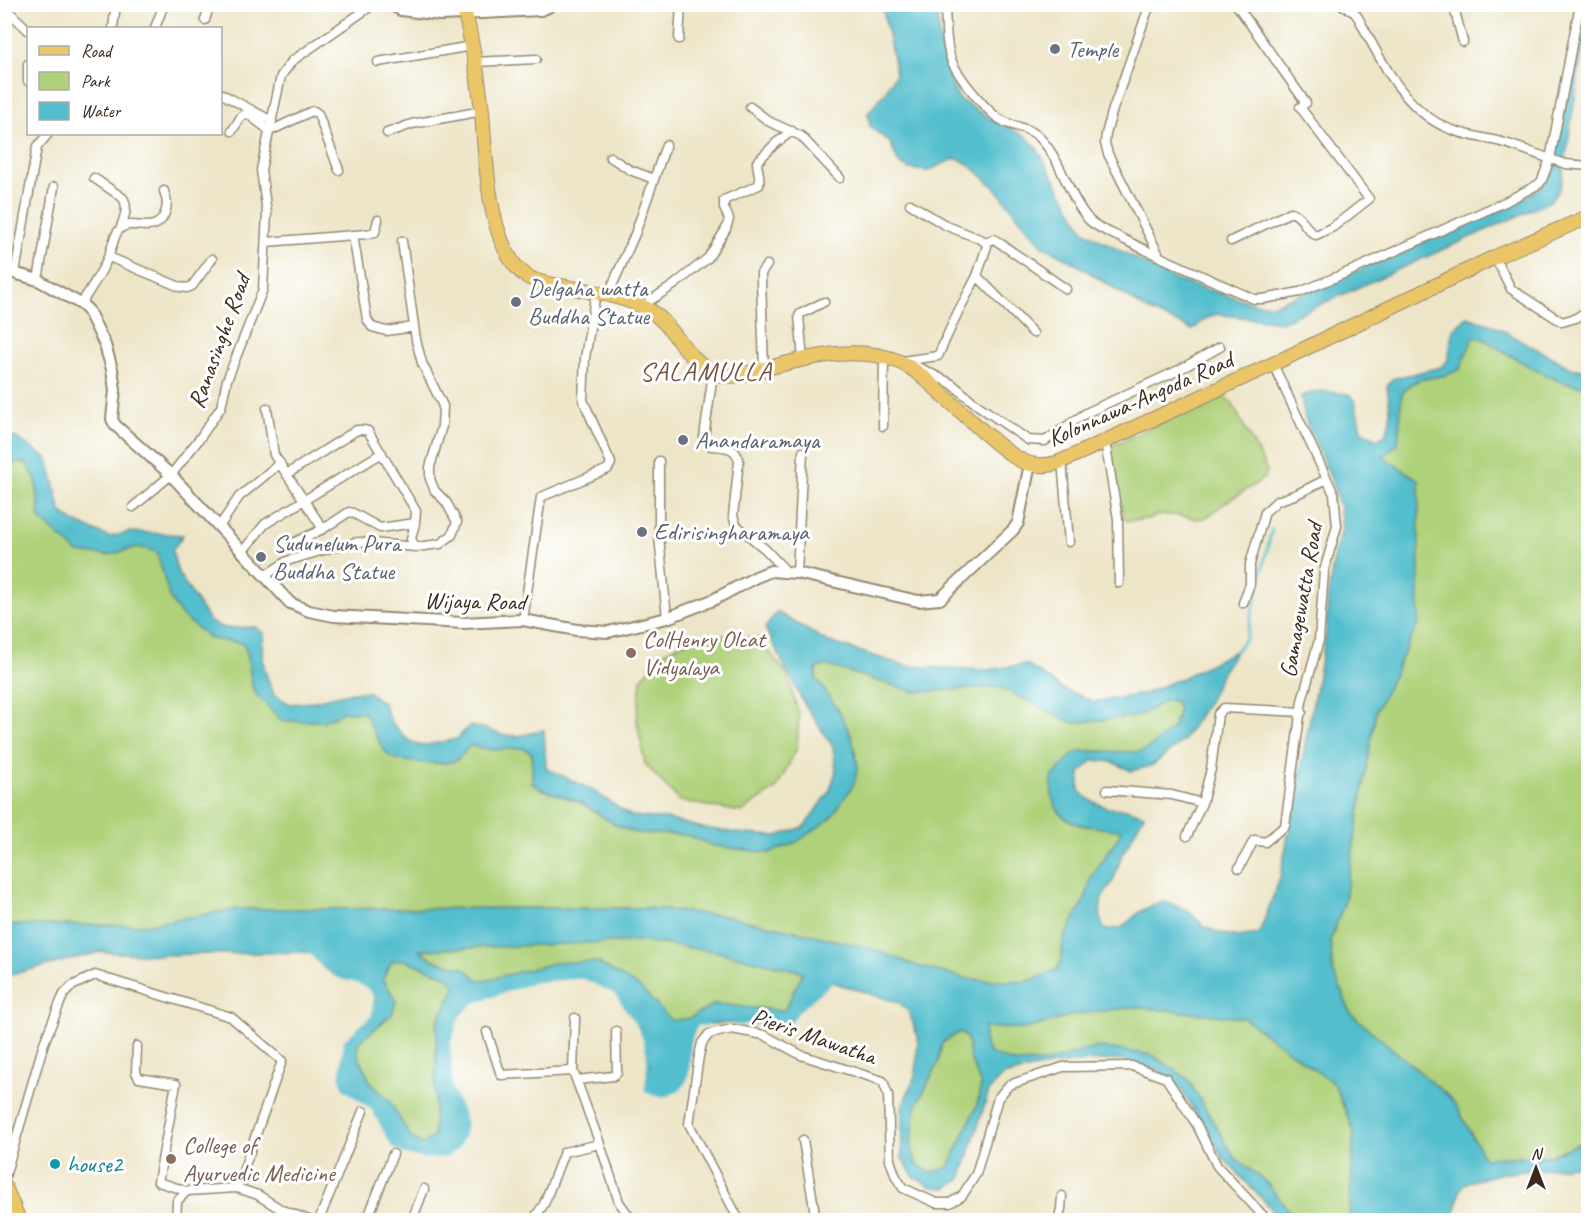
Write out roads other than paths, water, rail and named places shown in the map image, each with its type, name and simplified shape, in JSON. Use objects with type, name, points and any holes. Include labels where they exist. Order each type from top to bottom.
[{"type":"main road","points":[[464,9],[482,111],[492,209],[498,231],[512,262],[521,272],[534,280],[602,294],[642,306],[660,317],[690,354],[713,373]]},
{"type":"main road","name":"Kolonnawa-Angoda Road","points":[[713,373],[728,376],[829,354],[850,353],[901,361],[915,370],[1010,453],[1030,464],[1051,465],[1273,364],[1495,257],[1588,217]]},
{"type":"main road","points":[[4,1185],[19,1221]]},
{"type":"street","points":[[113,27],[116,4]]},
{"type":"street","points":[[155,27],[164,4]]},
{"type":"street","points":[[205,20],[210,4]]},
{"type":"street","name":"Ranasinghe Road","points":[[133,507],[171,475],[221,407],[227,380],[263,289],[267,213],[261,170],[281,76],[292,61],[374,4]]},
{"type":"street","points":[[390,4],[401,10],[441,15],[464,9],[541,10],[549,4]]},
{"type":"street","points":[[680,39],[681,4]]},
{"type":"street","points":[[945,4],[948,51],[951,61],[993,115],[1038,135],[1051,153],[1079,207],[1094,224],[1160,258],[1254,299],[1300,292],[1531,189],[1542,180],[1550,159],[1580,4]]},
{"type":"street","points":[[1150,4],[1113,109],[1105,143],[1108,154],[1160,258]]},
{"type":"street","points":[[1231,241],[1291,212],[1298,214],[1310,232],[1316,234],[1332,227],[1369,199],[1300,107],[1306,103],[1236,4]]},
{"type":"street","points":[[1341,4],[1355,13],[1387,71],[1426,117],[1460,133],[1504,143],[1568,164],[1588,166]]},
{"type":"street","points":[[1463,42],[1454,5],[1464,4]]},
{"type":"street","points":[[4,7],[27,29]]},
{"type":"street","points":[[378,62],[472,46]]},
{"type":"street","points":[[475,62],[536,59]]},
{"type":"street","points":[[222,94],[272,121]]},
{"type":"street","points":[[750,107],[770,122],[801,136],[840,178]]},
{"type":"street","points":[[232,131],[244,114],[249,114],[270,131],[314,111],[318,114],[339,170]]},
{"type":"street","points":[[387,133],[412,124],[482,111]]},
{"type":"street","points":[[642,306],[674,285],[708,258],[726,229],[729,219],[724,208],[724,200],[759,185],[758,162],[776,143],[792,131]]},
{"type":"street","points":[[10,271],[37,147],[47,135]]},
{"type":"street","points":[[523,620],[541,497],[608,469],[611,463],[583,400],[585,358],[602,294],[635,234],[666,145]]},
{"type":"street","points":[[610,157],[630,170],[654,179]]},
{"type":"street","points":[[81,304],[109,257],[127,207],[123,198],[94,178]]},
{"type":"street","points":[[38,280],[54,187]]},
{"type":"street","points":[[121,227],[156,225],[163,217],[168,204],[165,191]]},
{"type":"street","points":[[910,204],[947,226],[985,242],[994,239],[1066,289]]},
{"type":"street","points":[[266,242],[367,234],[375,232],[378,220]]},
{"type":"street","points":[[353,235],[367,319],[372,327],[386,331],[414,327]]},
{"type":"street","points":[[266,575],[287,561],[334,547],[359,542],[416,547],[440,544],[452,536],[457,522],[446,502],[435,491],[430,479],[430,467],[442,426],[443,406],[422,363],[414,327],[402,241]]},
{"type":"street","points":[[901,361],[938,356],[987,250],[985,242]]},
{"type":"street","points":[[109,257],[180,288],[192,286],[212,259]]},
{"type":"street","points":[[1495,257],[1511,289],[1562,322],[1586,312]]},
{"type":"street","points":[[764,369],[761,273],[767,265]]},
{"type":"street","name":"Wijaya Road","points":[[10,271],[38,280],[88,310],[105,345],[112,369],[115,390],[112,419],[116,425],[171,475],[291,603],[309,611],[334,616],[463,623],[523,620],[577,630],[608,632],[667,618],[713,600],[771,571],[791,572],[918,601],[940,599],[1018,523],[1030,464]]},
{"type":"street","points":[[976,276],[1033,333]]},
{"type":"street","points":[[803,359],[799,316],[824,302]]},
{"type":"street","points":[[901,361],[952,384],[976,404],[1028,440],[1045,441],[1086,413],[1179,370],[1220,347]]},
{"type":"street","points":[[883,426],[884,357]]},
{"type":"street","name":"Gamagewatta Road","points":[[1239,868],[1254,840],[1265,842],[1285,826],[1302,701],[1318,640],[1324,571],[1337,525],[1334,494],[1273,364]]},
{"type":"street","points":[[713,373],[704,437],[711,446],[729,447],[738,455],[733,516],[736,525],[791,572]]},
{"type":"street","points":[[267,408],[274,455],[323,529]]},
{"type":"street","points":[[286,474],[357,430],[368,431],[416,511],[411,539],[416,547]]},
{"type":"street","points":[[1106,441],[1118,519],[1119,583]]},
{"type":"street","points":[[791,572],[803,452]]},
{"type":"street","points":[[242,552],[265,524],[382,453]]},
{"type":"street","points":[[659,461],[659,536],[667,618]]},
{"type":"street","points":[[1062,461],[1069,542]]},
{"type":"street","points":[[219,527],[239,497],[280,464]]},
{"type":"street","points":[[1243,603],[1250,584],[1250,564],[1265,512],[1276,501],[1297,494],[1327,479]]},
{"type":"street","points":[[293,543],[323,529],[349,512],[380,528],[415,523]]},
{"type":"street","name":"Gamagewatta Road","points":[[1187,836],[1202,803],[1211,769],[1218,714],[1224,708],[1302,712]]},
{"type":"street","points":[[1107,790],[1172,795],[1202,803]]},
{"type":"street","points":[[4,1180],[44,1043],[60,1003],[64,994],[72,986],[95,975],[231,1017],[282,1061],[237,1188]]},
{"type":"street","points":[[575,1018],[573,1071],[619,1202],[632,1221]]},
{"type":"street","name":"Pieris Mawatha","points":[[740,1221],[689,1124],[702,1043],[709,1034],[732,1029],[764,1035],[801,1055],[883,1081],[888,1095],[890,1160],[896,1178],[903,1188],[936,1203],[950,1203],[962,1196],[976,1174],[998,1098],[1009,1085],[1064,1067],[1132,1066],[1166,1078],[1197,1125],[1216,1166],[1267,1221]]},
{"type":"street","points":[[577,1080],[613,1076],[617,1073],[616,1031]]},
{"type":"street","points":[[487,1032],[501,1075],[573,1071]]},
{"type":"street","points":[[138,1046],[136,1072],[138,1078],[176,1084],[158,1182],[187,1191],[237,1188],[258,1194],[282,1210],[309,1221]]},
{"type":"street","points":[[319,1221],[363,1112]]},
{"type":"street","points":[[803,1140],[816,1221]]},
{"type":"street","points":[[533,1221],[543,1204],[564,1152],[600,1144]]},
{"type":"street","points":[[366,1221],[393,1154]]},
{"type":"street","points":[[412,1221],[424,1189]]},
{"type":"street","points":[[176,1221],[177,1201],[187,1191]]},
{"type":"street","points":[[1058,1221],[1062,1196]]},
{"type":"street","points":[[282,1210],[285,1221]]},
{"type":"water","points":[[882,5],[936,5],[940,41],[953,88],[960,100],[1026,136],[1036,147],[1084,231],[1175,280],[1254,303],[1272,305],[1325,285],[1532,193],[1545,183],[1558,140],[1582,5],[1588,5],[1588,12],[1562,182],[1558,192],[1549,202],[1281,322],[1216,314],[1204,320],[1193,330],[1147,310],[1078,265],[1043,246],[998,191],[970,165],[959,159],[953,159],[928,171],[909,169],[898,162],[891,144],[870,126],[868,113],[886,91],[896,73]]},
{"type":"water","points":[[1467,317],[1495,326],[1571,368],[1588,371],[1588,387],[1561,382],[1530,367],[1480,337],[1473,338],[1460,369],[1446,375],[1416,381],[1402,394],[1398,443],[1383,457],[1419,480],[1419,622],[1376,711],[1344,904],[1330,941],[1333,971],[1351,1014],[1447,1095],[1457,1107],[1484,1158],[1550,1156],[1588,1139],[1588,1161],[1575,1166],[1502,1173],[1468,1182],[1460,1189],[1454,1220],[1349,1220],[1354,1131],[1334,1084],[1244,1018],[1135,1007],[1077,1014],[1025,1029],[985,1027],[984,1041],[990,1054],[1016,1063],[1045,1062],[1098,1047],[1152,1055],[1187,1078],[1235,1158],[1267,1183],[1293,1216],[1293,1220],[1276,1220],[1270,1207],[1223,1158],[1181,1089],[1160,1071],[1122,1060],[1083,1061],[1003,1076],[989,1091],[961,1179],[946,1188],[932,1187],[914,1177],[902,1158],[902,1107],[916,1074],[918,1038],[909,1012],[900,1003],[832,982],[798,1010],[785,1029],[755,1023],[697,1024],[689,1045],[687,1078],[677,1090],[659,1095],[646,1090],[650,1063],[644,1036],[633,1017],[616,993],[583,977],[534,981],[473,1002],[458,1017],[449,1044],[451,1088],[465,1122],[463,1136],[457,1147],[446,1156],[425,1157],[405,1153],[393,1146],[373,1109],[345,1088],[341,1076],[345,1041],[373,1016],[375,997],[370,988],[339,977],[323,966],[310,952],[157,955],[100,952],[5,976],[5,925],[145,925],[237,909],[647,908],[725,916],[809,934],[872,949],[917,966],[967,979],[1027,982],[1056,970],[1061,962],[1063,941],[1086,897],[1091,878],[1122,831],[1090,827],[1070,821],[1062,815],[1052,796],[1052,777],[1072,755],[1081,751],[1141,752],[1173,728],[1179,709],[1175,701],[1165,701],[1138,716],[1073,723],[999,687],[915,692],[825,665],[816,669],[816,678],[839,711],[852,738],[858,766],[854,784],[831,818],[797,842],[770,853],[714,846],[687,835],[635,833],[616,825],[580,802],[541,789],[532,783],[532,753],[523,748],[491,750],[470,745],[454,761],[411,762],[395,758],[387,753],[364,712],[343,712],[324,721],[282,721],[253,691],[247,652],[242,643],[211,639],[182,616],[170,599],[157,552],[138,547],[108,555],[78,553],[40,519],[36,479],[26,463],[16,462],[5,470],[4,439],[15,437],[48,459],[61,512],[74,522],[109,537],[131,532],[183,535],[172,551],[178,573],[210,622],[225,628],[256,627],[264,634],[262,651],[264,665],[274,695],[290,704],[353,692],[369,692],[383,703],[391,722],[408,740],[421,746],[457,739],[469,726],[502,735],[519,736],[544,730],[546,768],[590,789],[631,816],[667,819],[698,827],[745,834],[777,836],[804,827],[829,793],[836,771],[833,747],[802,700],[765,628],[777,612],[826,641],[906,666],[987,670],[1027,664],[1061,688],[1094,702],[1143,694],[1182,678],[1237,650],[1183,741],[1153,765],[1131,771],[1113,762],[1093,760],[1080,773],[1079,791],[1090,800],[1108,808],[1127,809],[1144,815],[1122,855],[1113,881],[1102,898],[1100,910],[1102,926],[1106,930],[1121,928],[1141,911],[1162,901],[1186,909],[1205,927],[1237,937],[1259,934],[1280,878],[1326,633],[1328,596],[1335,551],[1342,530],[1340,507],[1331,479],[1305,418],[1301,396],[1320,391],[1349,394],[1355,401],[1361,430],[1377,439],[1385,436],[1390,418],[1387,387],[1392,379],[1441,367],[1448,360],[1453,330]],"holes":[[[639,941],[715,951],[803,972],[784,1011],[715,1004],[690,1018],[672,1021],[639,987],[597,962],[557,962],[487,980],[478,980],[464,968],[436,961],[419,950]],[[405,960],[447,976],[456,987],[437,1022],[434,1136],[422,1145],[409,1135],[390,1101],[371,1083],[358,1056],[358,1043],[392,1014],[396,1001],[383,979],[392,961]],[[959,1032],[967,1038],[970,1058],[981,1085],[977,1105],[949,1167],[931,1173],[916,1164],[911,1145],[916,1107],[938,1063],[942,1043]]]},
{"type":"waterway","points":[[1235,652],[1246,638],[1272,529]]},
{"type":"waterway","points":[[310,952],[325,969]]},
{"type":"waterway","points":[[333,974],[363,984],[372,991],[375,997]]},
{"type":"waterway","points":[[465,1010],[473,1002],[534,981],[583,977],[616,993],[638,1025]]},
{"type":"waterway","points":[[735,1024],[755,1023],[785,1029],[798,1010],[832,981]]},
{"type":"waterway","points":[[374,1004],[373,1016],[345,1041],[341,1076],[345,1088],[373,1109],[393,1146],[405,1153],[425,1157],[446,1156],[457,1147],[463,1136],[465,1122],[451,1088],[449,1044],[460,1015]]},
{"type":"waterway","points":[[641,1031],[648,1053],[646,1090],[662,1095],[677,1090],[683,1085],[688,1070],[692,1034],[697,1024],[708,1024]]},
{"type":"place","name":"Temple","points":[[1055,49]]},
{"type":"place","name":"Delgaha watta Buddha Statue","points":[[516,302]]},
{"type":"place","name":"Anandaramaya","points":[[683,440]]},
{"type":"place","name":"Edirisingharamaya","points":[[642,532]]},
{"type":"place","name":"Sudunelum Pura Buddha Statue","points":[[261,557]]},
{"type":"place","name":"ColHenry Olcat Vidyalaya","points":[[631,653]]},
{"type":"place","name":"College of Ayurvedic Medicine","points":[[171,1159]]},
{"type":"place","name":"house2","points":[[55,1164]]},
{"type":"district","name":"SALAMULLA","points":[[706,371]]}]
